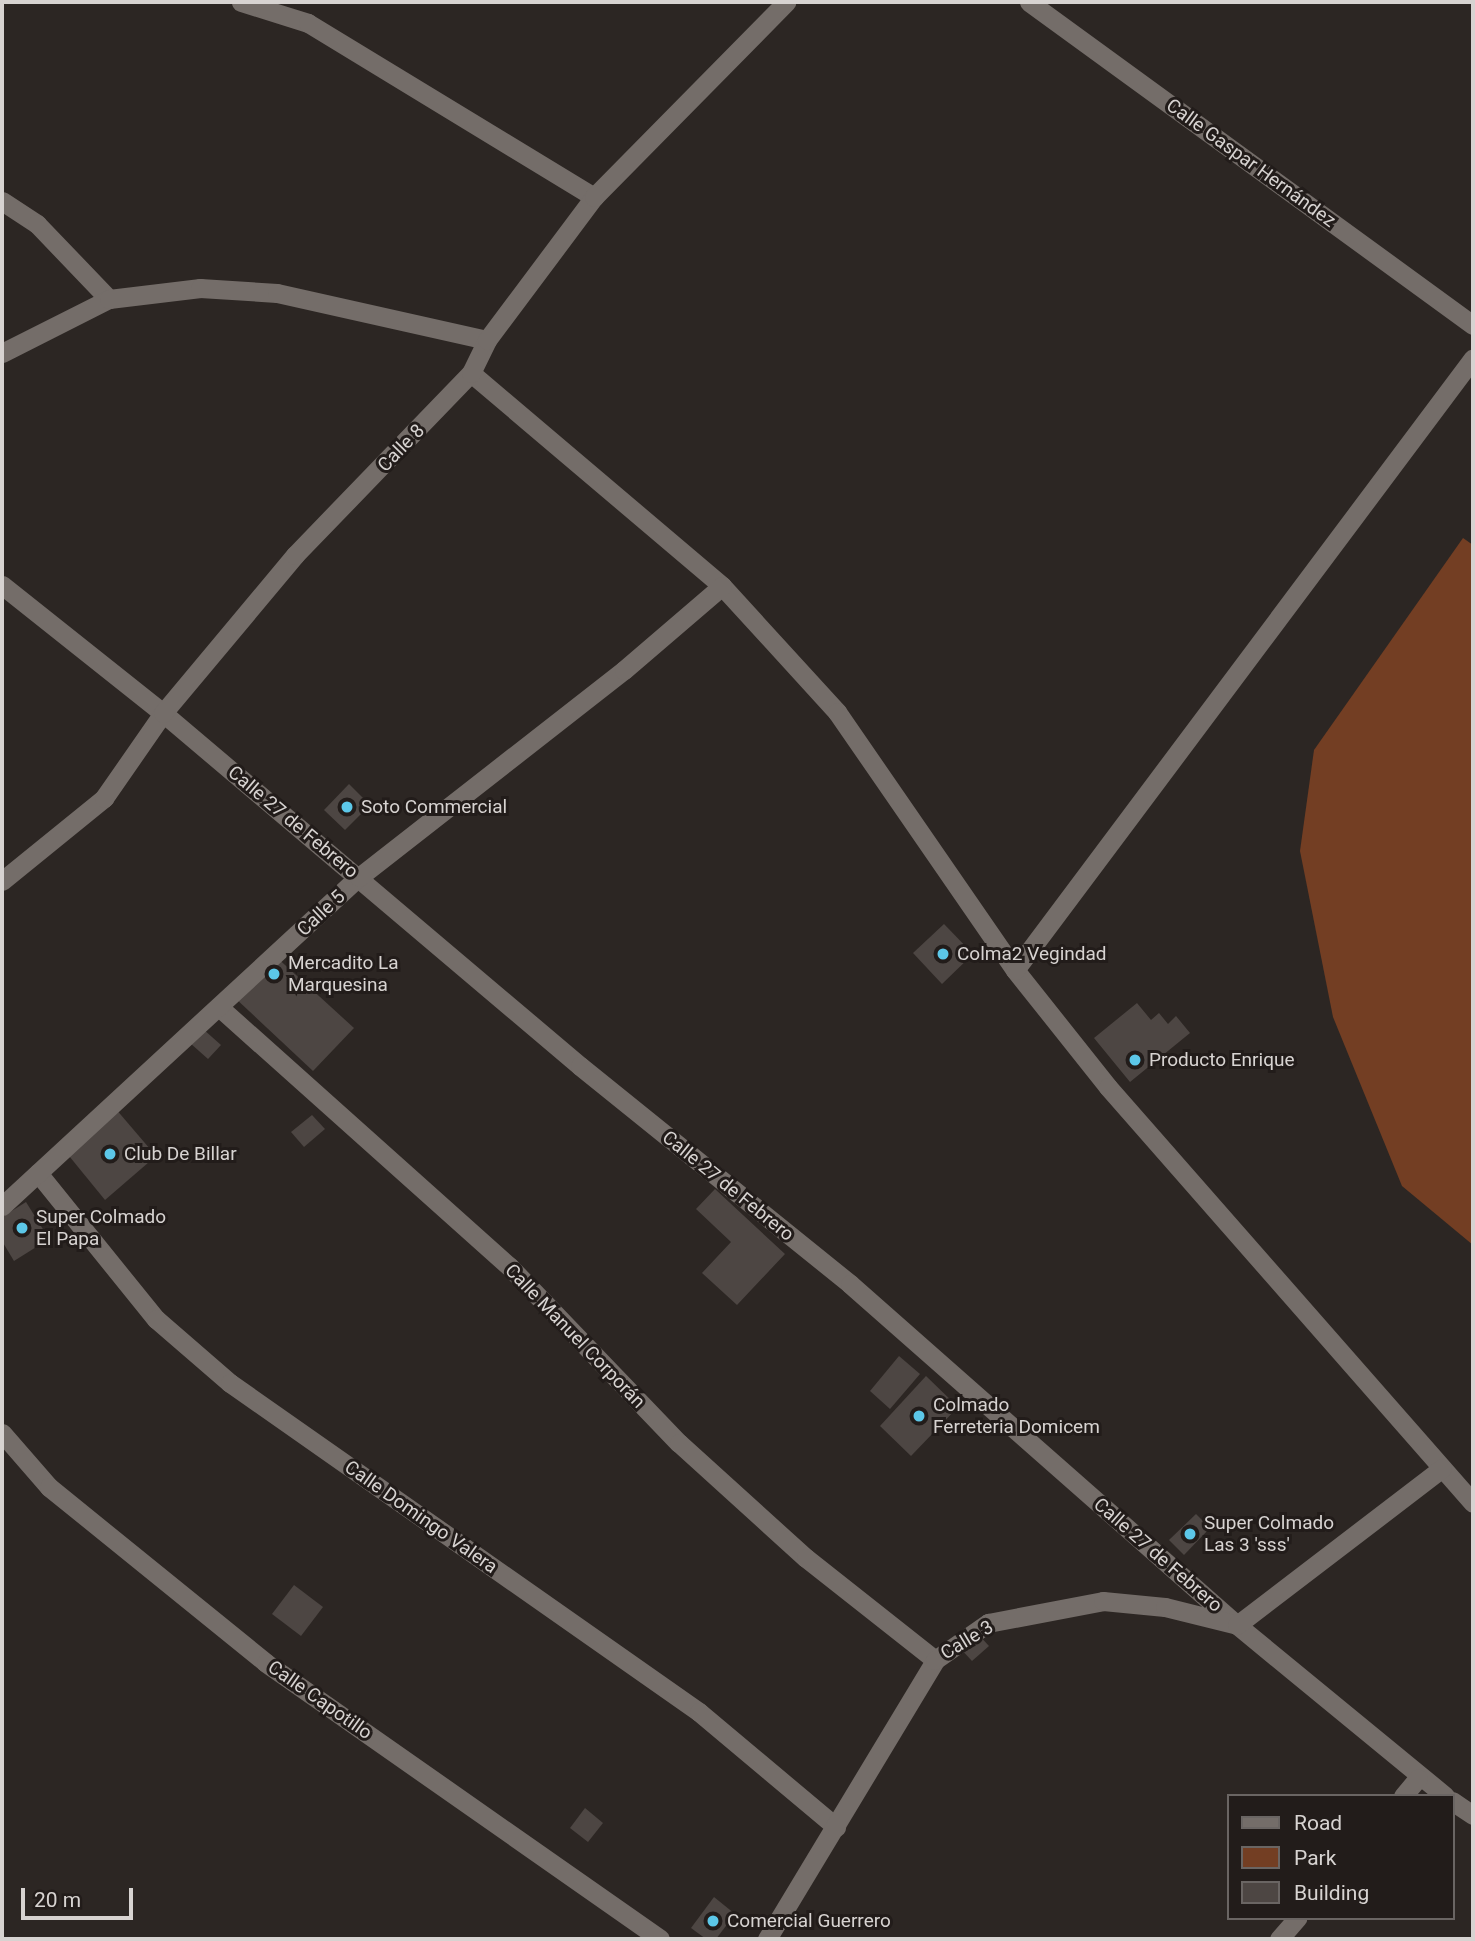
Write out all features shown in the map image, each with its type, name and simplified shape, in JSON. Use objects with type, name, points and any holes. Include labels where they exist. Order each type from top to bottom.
[{"type":"street","points":[[241,2],[308,23],[594,197]]},
{"type":"street","name":"Calle 8","points":[[2,881],[104,798],[163,713],[295,555],[471,373],[487,340],[594,197],[786,2]]},
{"type":"street","name":"Calle Gaspar Hernández","points":[[1029,2],[1473,325]]},
{"type":"street","points":[[2,201],[37,224],[109,299]]},
{"type":"street","points":[[2,353],[109,299],[200,288],[277,293],[487,340]]},
{"type":"street","points":[[1015,970],[1473,358]]},
{"type":"street","points":[[471,373],[722,586],[837,712],[1015,970],[1108,1087],[1473,1503]]},
{"type":"street","name":"Calle 27 de Febrero","points":[[2,585],[163,713],[580,1066],[850,1284],[1237,1625],[1418,1778],[1442,1794]]},
{"type":"street","name":"Calle 5","points":[[2,1206],[359,877],[624,670],[722,586]]},
{"type":"street","name":"Calle Manuel Corporán","points":[[219,1007],[509,1266],[679,1443],[806,1558],[935,1660]]},
{"type":"street","name":"Calle Domingo Valera","points":[[38,1172],[156,1319],[230,1383],[699,1713],[836,1827]]},
{"type":"street","name":"Calle Capotillo","points":[[2,1433],[49,1487],[266,1663],[660,1939]]},
{"type":"street","points":[[1237,1625],[1442,1468]]},
{"type":"street","name":"Calle 3","points":[[767,1939],[935,1660],[988,1623],[1103,1601],[1166,1607],[1237,1625]]},
{"type":"street","points":[[1405,1794],[1418,1778]]},
{"type":"street","points":[[1454,1802],[1473,1815]]},
{"type":"street","points":[[1279,1939],[1295,1920]]},
{"type":"green space","points":[[1463,538],[1473,545],[1473,1245],[1402,1186],[1333,1017],[1300,851],[1314,750]]},
{"type":"building","name":"Soto Commercial","points":[[349,784],[370,805],[345,830],[324,810]]},
{"type":"building","name":"Colma2 Vegindad","points":[[944,924],[973,954],[942,984],[913,953]]},
{"type":"building","points":[[273,954],[354,1028],[313,1071],[234,997]]},
{"type":"building","name":"Producto Enrique","points":[[1137,1003],[1151,1020],[1159,1013],[1168,1024],[1176,1016],[1190,1033],[1130,1082],[1094,1038]]},
{"type":"building","points":[[203,1029],[221,1045],[208,1059],[190,1043]]},
{"type":"building","name":"Club De Billar","points":[[115,1108],[156,1156],[105,1200],[65,1151]]},
{"type":"building","points":[[312,1115],[325,1129],[304,1147],[291,1132]]},
{"type":"building","points":[[715,1189],[785,1254],[737,1305],[702,1273],[731,1242],[696,1209]]},
{"type":"building","name":"Super Colmado El Papa","points":[[26,1202],[49,1239],[14,1261],[2,1241],[2,1217]]},
{"type":"building","points":[[899,1356],[920,1374],[890,1409],[870,1391]]},
{"type":"building","name":"Colmado Ferreteria Domicem","points":[[926,1376],[958,1407],[911,1456],[880,1426]]},
{"type":"building","name":"Super Colmado Las 3 'sss'","points":[[1196,1514],[1210,1528],[1184,1555],[1169,1540]]},
{"type":"building","points":[[294,1585],[323,1607],[301,1636],[272,1614]]},
{"type":"building","points":[[976,1632],[989,1646],[972,1661],[959,1647]]},
{"type":"building","points":[[585,1808],[603,1823],[588,1842],[570,1828]]},
{"type":"building","name":"Comercial Guerrero","points":[[714,1897],[735,1914],[716,1939],[706,1939],[691,1928]]},
{"type":"place","name":"Soto Commercial","points":[[347,807]]},
{"type":"place","name":"Colma2 Vegindad","points":[[943,954]]},
{"type":"place","name":"Mercadito La Marquesina","points":[[274,974]]},
{"type":"place","name":"Producto Enrique","points":[[1135,1060]]},
{"type":"place","name":"Club De Billar","points":[[110,1154]]},
{"type":"place","name":"Super Colmado El Papa","points":[[22,1228]]},
{"type":"place","name":"Colmado Ferreteria Domicem","points":[[919,1416]]},
{"type":"place","name":"Super Colmado Las 3 'sss'","points":[[1190,1534]]},
{"type":"place","name":"Comercial Guerrero","points":[[713,1921]]}]
